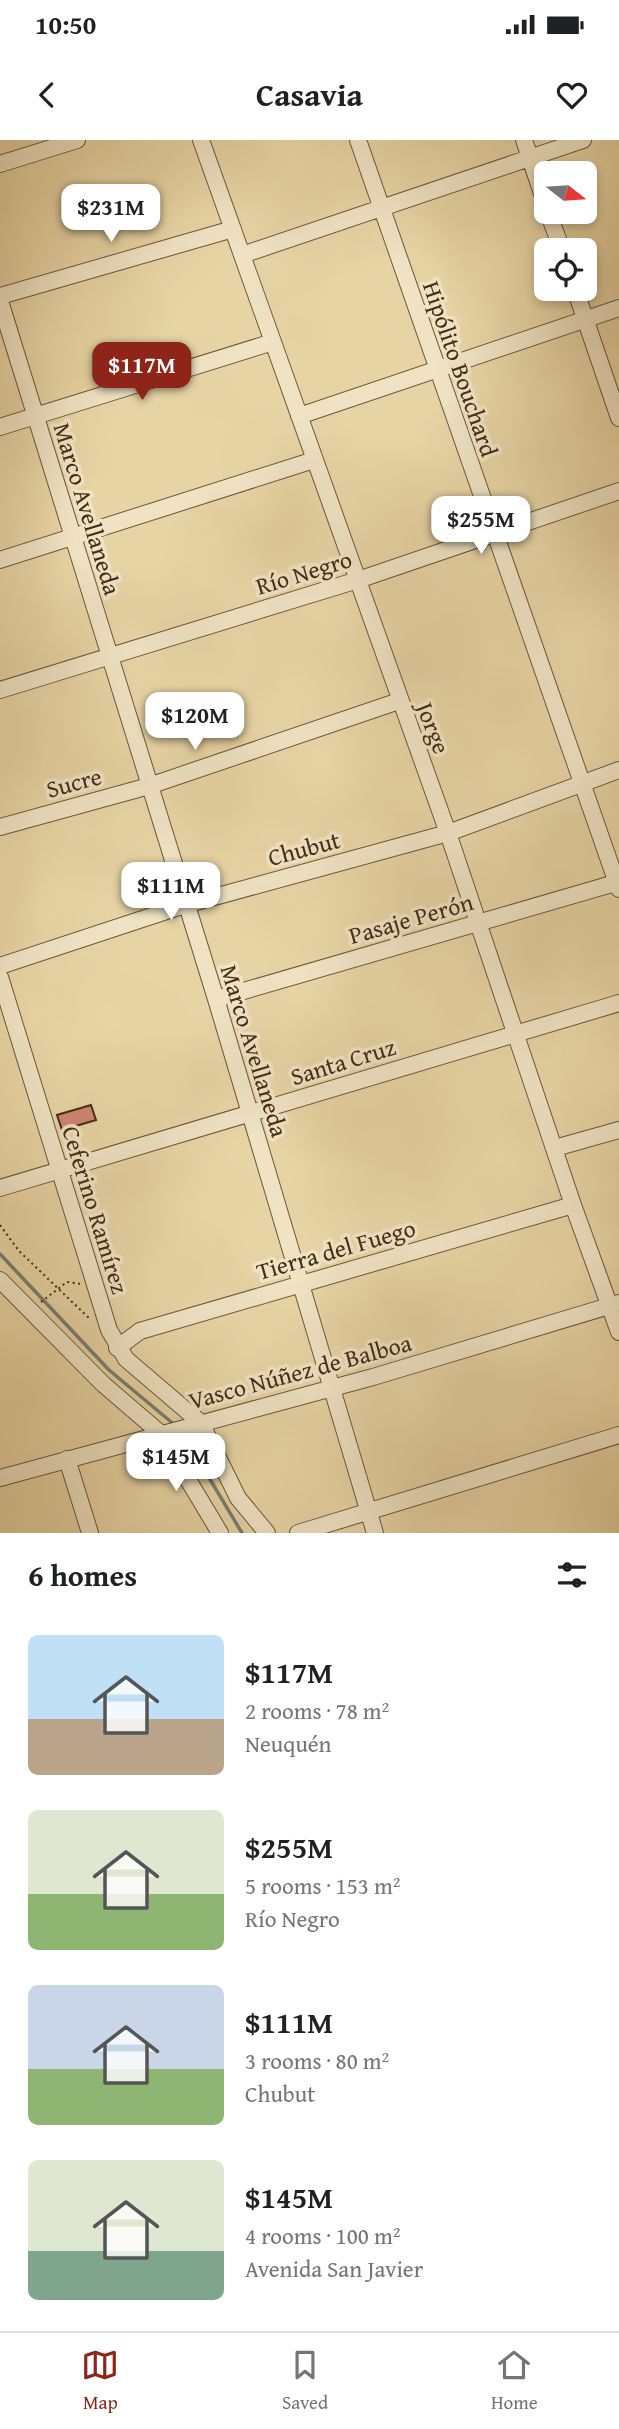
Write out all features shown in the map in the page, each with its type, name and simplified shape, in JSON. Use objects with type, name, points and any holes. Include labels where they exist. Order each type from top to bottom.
[{"type":"street","points":[[0,164],[77,140]]},
{"type":"street","name":"Jorge","points":[[201,140],[358,580],[398,701],[448,833],[573,1205],[615,1305],[619,1332]]},
{"type":"street","name":"Hipólito Bouchard","points":[[358,140],[435,370],[580,785],[618,885]]},
{"type":"street","points":[[524,140],[534,170]]},
{"type":"street","points":[[242,255],[583,140]]},
{"type":"street","points":[[0,296],[233,229]]},
{"type":"street","name":"Marco Avellaneda","points":[[0,301],[71,539],[216,999],[375,1533]]},
{"type":"street","points":[[579,301],[619,418]]},
{"type":"street","points":[[299,416],[619,308]]},
{"type":"street","points":[[0,427],[273,342]]},
{"type":"street","points":[[0,560],[314,460]]},
{"type":"street","name":"Río Negro","points":[[0,690],[358,580],[619,491]]},
{"type":"street","name":"Sucre","points":[[0,827],[149,786],[398,701]]},
{"type":"street","name":"Chubut","points":[[0,966],[185,905],[448,833],[619,770]]},
{"type":"street","name":"Pasaje Perón","points":[[216,999],[618,885]]},
{"type":"street","name":"Ceferino Ramírez","points":[[0,977],[108,1331],[126,1359],[196,1424]]},
{"type":"street","name":"Santa Cruz","points":[[0,1188],[619,1003]]},
{"type":"street","points":[[555,1148],[619,1130]]},
{"type":"street","name":"Tierra del Fuego","points":[[117,1348],[140,1331],[573,1205]]},
{"type":"street","points":[[1,1284],[103,1384],[165,1432],[219,1533]]},
{"type":"street","name":"Vasco Núñez de Balboa","points":[[0,1478],[333,1389],[615,1305]]},
{"type":"street","points":[[196,1424],[238,1498],[267,1533]]},
{"type":"street","points":[[298,1533],[619,1435]]},
{"type":"street","points":[[67,1459],[90,1533]]},
{"type":"path","points":[[0,1225],[19,1251],[93,1322]]},
{"type":"path","points":[[38,1305],[67,1282],[78,1285],[93,1280]]},
{"type":"building","points":[[91,1105],[96,1120],[62,1130],[57,1115]]},
{"type":"waterway","points":[[0,1254],[109,1370],[176,1426]]},
{"type":"waterway","points":[[183,1434],[242,1533]]}]
